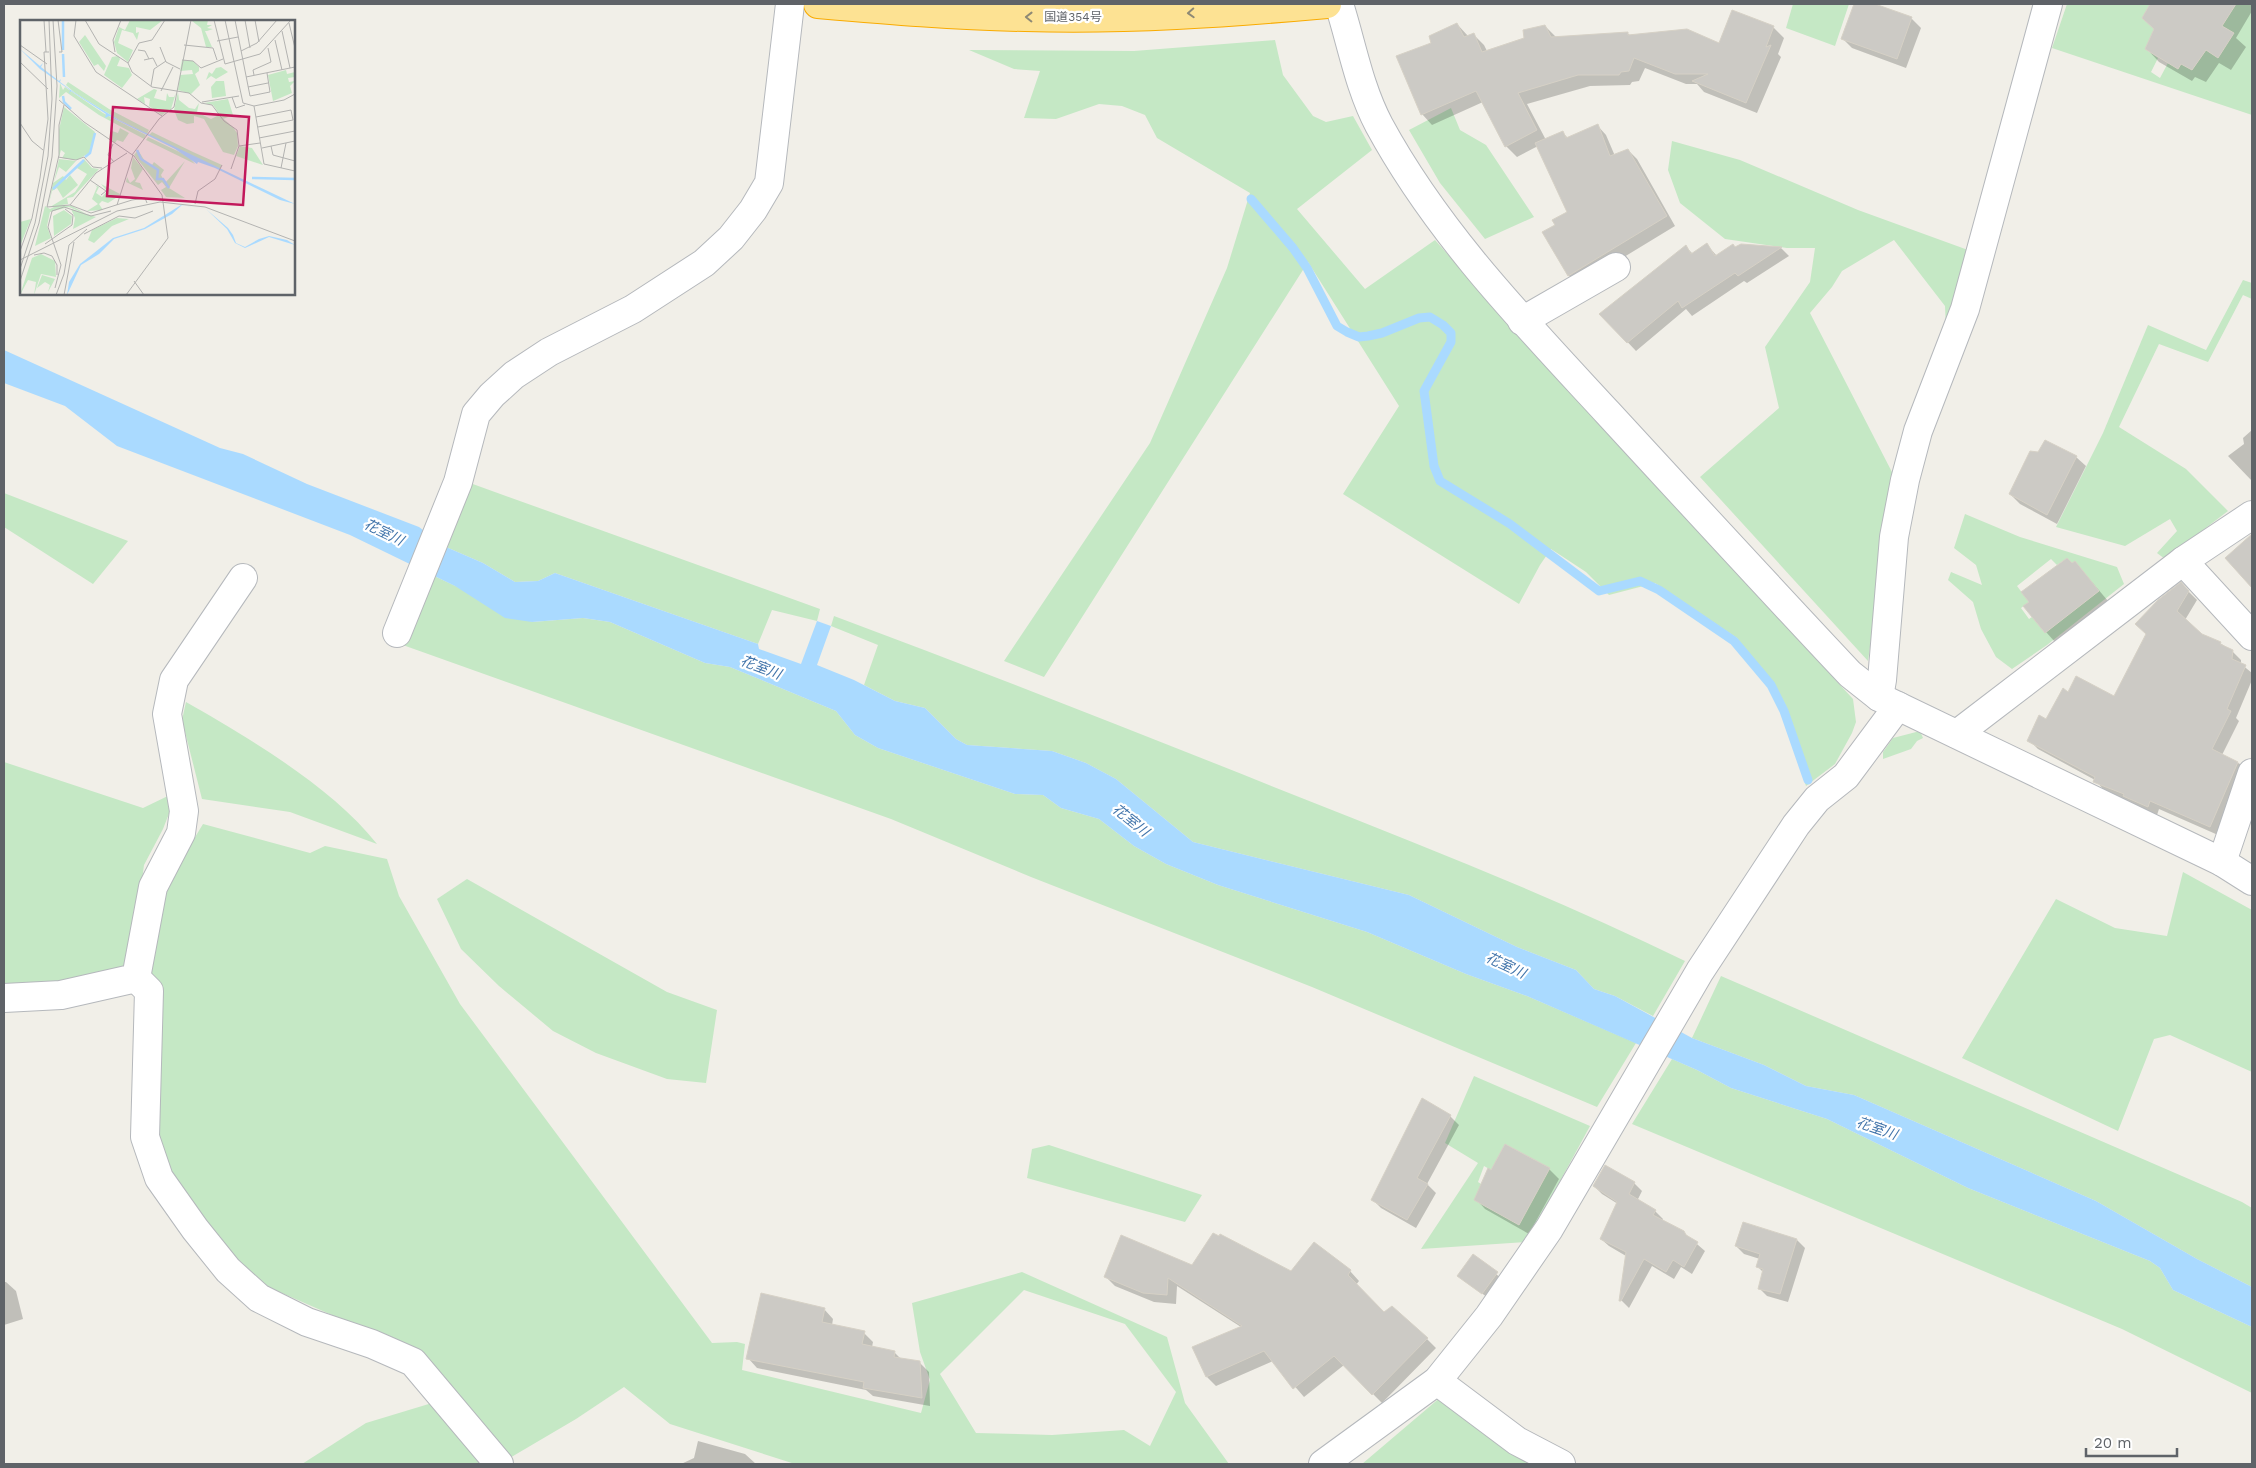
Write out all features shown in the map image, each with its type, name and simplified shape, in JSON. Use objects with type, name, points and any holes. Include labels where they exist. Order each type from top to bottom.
[{"type":"highway","name":"国道354号","points":[[818,4],[919,13],[1027,18],[1124,17],[1327,4]]},
{"type":"street","points":[[397,633],[458,482],[476,414],[492,395],[514,376],[549,352],[633,309],[704,263],[731,238],[770,183],[790,4]]},
{"type":"street","points":[[1339,4],[1357,73],[1378,124],[1408,174],[1448,233],[1522,321],[1850,674],[1888,702],[2222,862],[2252,881]]},
{"type":"street","points":[[1323,1464],[1437,1382],[1489,1316],[1530,1258],[1700,971],[1796,825],[1817,799],[1846,776],[1888,702],[1882,680],[1894,537],[1905,480],[1918,431],[1965,309],[2048,4]]},
{"type":"street","points":[[1522,321],[1616,268]]},
{"type":"street","points":[[1957,734],[2183,560],[2252,515]]},
{"type":"street","points":[[2183,560],[2252,636]]},
{"type":"street","points":[[136,978],[153,887],[181,833],[184,811],[167,714],[174,680],[243,578]]},
{"type":"street","points":[[2222,862],[2252,773]]},
{"type":"street","points":[[4,998],[62,995],[136,978]]},
{"type":"street","points":[[136,978],[149,991],[145,1136],[159,1178],[195,1229],[228,1270],[260,1298],[307,1322],[372,1344],[413,1362],[499,1464]]},
{"type":"street","points":[[1437,1382],[1518,1441],[1562,1464]]},
{"type":"green space","points":[[1793,4],[1849,4],[1835,46],[1786,28]]},
{"type":"green space","points":[[2067,4],[2150,4],[2142,18],[2154,29],[2145,49],[2158,58],[2151,72],[2160,78],[2168,63],[2178,69],[2181,64],[2192,70],[2206,50],[2218,58],[2233,33],[2222,26],[2236,4],[2252,4],[2252,115],[2052,48]]},
{"type":"green space","points":[[1275,40],[1283,75],[1313,116],[1326,122],[1353,116],[1372,150],[1297,209],[1365,289],[1435,240],[1576,399],[1853,699],[1856,722],[1852,733],[1835,764],[1806,786],[1779,700],[1737,638],[1655,583],[1609,595],[1586,572],[1551,549],[1519,604],[1343,494],[1399,406],[1308,262],[1044,677],[1004,661],[1150,443],[1227,268],[1250,193],[1157,138],[1145,115],[1122,106],[1099,104],[1056,119],[1024,118],[1040,71],[1014,69],[969,50],[1134,51]]},
{"type":"green space","points":[[1451,108],[1460,130],[1486,145],[1534,217],[1485,239],[1440,183],[1409,130]]},
{"type":"green space","points":[[1672,141],[1740,160],[1858,210],[1968,250],[1946,329],[1945,306],[1894,240],[1842,271],[1832,287],[1810,313],[1894,476],[1868,661],[1700,477],[1779,408],[1765,347],[1810,282],[1815,248],[1787,248],[1725,239],[1680,203],[1668,170]]},
{"type":"green space","points":[[2243,280],[2252,283],[2252,299],[2243,295],[2208,362],[2159,344],[2119,427],[2186,469],[2228,511],[2165,559],[2157,553],[2177,531],[2170,519],[2125,546],[2056,527],[2103,433],[2148,325],[2206,350]]},
{"type":"green space","points":[[470,483],[820,609],[817,621],[772,610],[758,644],[555,573],[538,581],[515,582],[483,563],[446,547]]},
{"type":"green space","points":[[4,493],[128,541],[93,584],[4,527]]},
{"type":"green space","points":[[1965,514],[2020,537],[2117,567],[2124,584],[2047,645],[2012,669],[1996,657],[1981,629],[1973,602],[1948,580],[1951,572],[1982,585],[1976,565],[1954,548]],"holes":[[[2067,558],[2072,563],[2075,561],[2099,591],[2045,633],[2032,617],[2029,619],[2021,608],[2029,602],[2017,586],[2051,559],[2057,565]]]},
{"type":"green space","points":[[430,574],[532,622],[583,618],[610,622],[705,663],[730,667],[836,711],[855,735],[878,748],[1015,794],[1043,795],[1061,808],[1099,819],[1134,846],[1166,864],[1218,885],[1367,932],[1466,974],[1527,996],[1636,1043],[1597,1107],[1312,987],[1031,877],[891,819],[400,644]]},
{"type":"green space","points":[[834,616],[1180,749],[1442,854],[1589,916],[1685,961],[1653,1016],[1615,996],[1594,989],[1576,970],[1517,947],[1409,895],[1193,842],[1116,779],[1086,763],[1052,751],[967,745],[956,739],[925,708],[895,701],[864,685],[878,645],[831,626]]},
{"type":"green space","points":[[186,702],[236,731],[288,765],[337,803],[377,844],[290,812],[202,799],[182,720]]},
{"type":"green space","points":[[1920,731],[1923,738],[1917,741],[1911,749],[1883,759],[1883,752],[1893,738]]},
{"type":"green space","points":[[4,762],[143,808],[172,794],[170,811],[163,829],[144,865],[134,944],[120,972],[58,987],[4,987]]},
{"type":"green space","points":[[203,824],[310,853],[325,846],[387,859],[399,896],[460,1004],[712,1343],[737,1342],[745,1344],[742,1370],[921,1413],[930,1380],[920,1352],[912,1303],[1022,1272],[1167,1337],[1185,1403],[1229,1464],[795,1464],[670,1424],[624,1387],[576,1419],[508,1459],[423,1355],[259,1283],[232,1255],[181,1188],[156,1142],[161,993],[151,972],[163,890]],"holes":[[[1024,1290],[1125,1324],[1176,1392],[1150,1446],[1124,1430],[1052,1435],[976,1433],[940,1374]]]},
{"type":"green space","points":[[2183,872],[2252,910],[2252,1072],[2170,1035],[2154,1039],[2118,1131],[1962,1058],[2056,899],[2115,928],[2167,936]]},
{"type":"green space","points":[[467,879],[667,992],[717,1010],[706,1083],[667,1079],[596,1053],[553,1031],[499,986],[461,949],[437,899]]},
{"type":"green space","points":[[1721,976],[2242,1202],[2252,1208],[2252,1287],[2197,1259],[2096,1201],[1854,1095],[1806,1086],[1764,1065],[1692,1038]]},
{"type":"green space","points":[[1672,1059],[1731,1088],[1827,1119],[1968,1188],[2150,1261],[2160,1268],[2173,1290],[2252,1327],[2252,1393],[2122,1329],[1632,1124]]},
{"type":"green space","points":[[1474,1076],[1590,1126],[1527,1242],[1421,1249],[1478,1163],[1445,1143]],"holes":[[[1505,1144],[1550,1168],[1481,1184],[1478,1182],[1484,1166],[1491,1170]]]},
{"type":"green space","points":[[1049,1145],[1202,1195],[1185,1222],[1027,1178],[1032,1149]]},
{"type":"green space","points":[[1442,1396],[1505,1450],[1534,1464],[1362,1464]]},
{"type":"green space","points":[[432,1403],[481,1464],[302,1464],[366,1423]]},
{"type":"water","name":"花室川","points":[[4,350],[220,448],[243,454],[307,484],[419,527],[446,547],[483,563],[515,582],[538,581],[555,573],[758,644],[759,649],[801,664],[817,621],[831,626],[817,665],[854,680],[895,701],[925,708],[956,739],[967,745],[1052,751],[1086,763],[1116,779],[1193,842],[1409,895],[1517,947],[1576,970],[1594,989],[1615,996],[1692,1038],[1764,1065],[1806,1086],[1854,1095],[2096,1201],[2197,1259],[2252,1287],[2252,1327],[2173,1290],[2160,1268],[2150,1261],[1968,1188],[1827,1119],[1731,1088],[1697,1070],[1527,996],[1466,974],[1367,932],[1218,885],[1166,864],[1134,846],[1099,819],[1061,808],[1043,795],[1015,794],[878,748],[855,735],[836,711],[730,667],[705,663],[610,622],[583,618],[532,622],[505,618],[455,586],[350,535],[117,446],[65,406],[4,383]]},
{"type":"building","points":[[1854,4],[1875,4],[1912,17],[1897,59],[1841,39]]},
{"type":"building","points":[[2150,4],[2236,4],[2222,26],[2234,33],[2218,58],[2206,50],[2192,70],[2181,64],[2178,69],[2145,49],[2154,29],[2142,18]]},
{"type":"building","points":[[1732,10],[1774,26],[1766,47],[1771,45],[1746,103],[1692,81],[1708,74],[1675,74],[1634,58],[1629,71],[1621,72],[1619,75],[1578,75],[1518,93],[1537,130],[1505,147],[1476,91],[1421,115],[1396,56],[1431,43],[1429,36],[1457,23],[1464,37],[1474,33],[1482,52],[1524,38],[1523,30],[1545,25],[1551,37],[1628,32],[1628,35],[1687,29],[1719,43]]},
{"type":"building","points":[[1598,124],[1610,156],[1628,149],[1667,216],[1568,276],[1542,232],[1555,225],[1552,220],[1567,212],[1535,143],[1563,131],[1566,138]]},
{"type":"building","points":[[1707,243],[1715,256],[1733,244],[1735,247],[1741,244],[1782,247],[1738,276],[1735,273],[1682,308],[1678,301],[1627,343],[1599,314],[1686,245],[1691,254]]},
{"type":"building","points":[[2045,440],[2077,456],[2047,515],[2009,494],[2030,451],[2038,452]]},
{"type":"building","points":[[2252,534],[2252,588],[2225,558]]},
{"type":"building","points":[[2067,558],[2072,563],[2075,561],[2099,591],[2045,633],[2023,606],[2029,602],[2021,592]]},
{"type":"building","points":[[2181,582],[2189,591],[2177,611],[2202,634],[2221,642],[2220,644],[2233,650],[2232,659],[2246,665],[2227,709],[2231,711],[2212,749],[2238,762],[2210,827],[2150,801],[2148,807],[2123,796],[2124,794],[2093,782],[2095,777],[2027,741],[2039,715],[2046,719],[2063,688],[2068,692],[2076,676],[2114,696],[2146,634],[2135,624],[2158,600]]},
{"type":"building","points":[[1422,1098],[1451,1115],[1417,1178],[1428,1184],[1407,1220],[1371,1200]]},
{"type":"building","points":[[1505,1144],[1550,1168],[1519,1225],[1474,1200],[1488,1168],[1491,1170]]},
{"type":"building","points":[[1605,1165],[1635,1182],[1629,1194],[1656,1210],[1653,1215],[1684,1231],[1686,1235],[1698,1242],[1684,1267],[1673,1260],[1666,1272],[1644,1259],[1621,1301],[1619,1301],[1626,1252],[1600,1239],[1617,1202],[1593,1186]]},
{"type":"building","points":[[1743,1222],[1797,1239],[1780,1294],[1758,1289],[1763,1269],[1756,1267],[1760,1254],[1735,1246]]},
{"type":"building","points":[[1213,1233],[1219,1236],[1220,1234],[1291,1271],[1314,1242],[1351,1270],[1348,1275],[1384,1312],[1392,1306],[1428,1338],[1372,1395],[1334,1356],[1293,1389],[1264,1351],[1206,1377],[1192,1347],[1242,1326],[1168,1278],[1167,1295],[1143,1293],[1104,1277],[1121,1235],[1192,1265]]},
{"type":"building","points":[[1473,1254],[1498,1272],[1482,1294],[1457,1276]]},
{"type":"building","points":[[761,1293],[825,1308],[822,1322],[865,1331],[862,1344],[895,1351],[894,1357],[920,1361],[922,1398],[863,1388],[864,1382],[746,1359]]},
{"type":"waterway","points":[[1251,199],[1293,248],[1307,268],[1337,326],[1359,337],[1382,333],[1419,318],[1430,317],[1443,325],[1451,333],[1451,342],[1424,391],[1434,466],[1440,481],[1510,524],[1599,591],[1640,581],[1659,590],[1734,641],[1771,685],[1784,711],[1808,780]]}]
